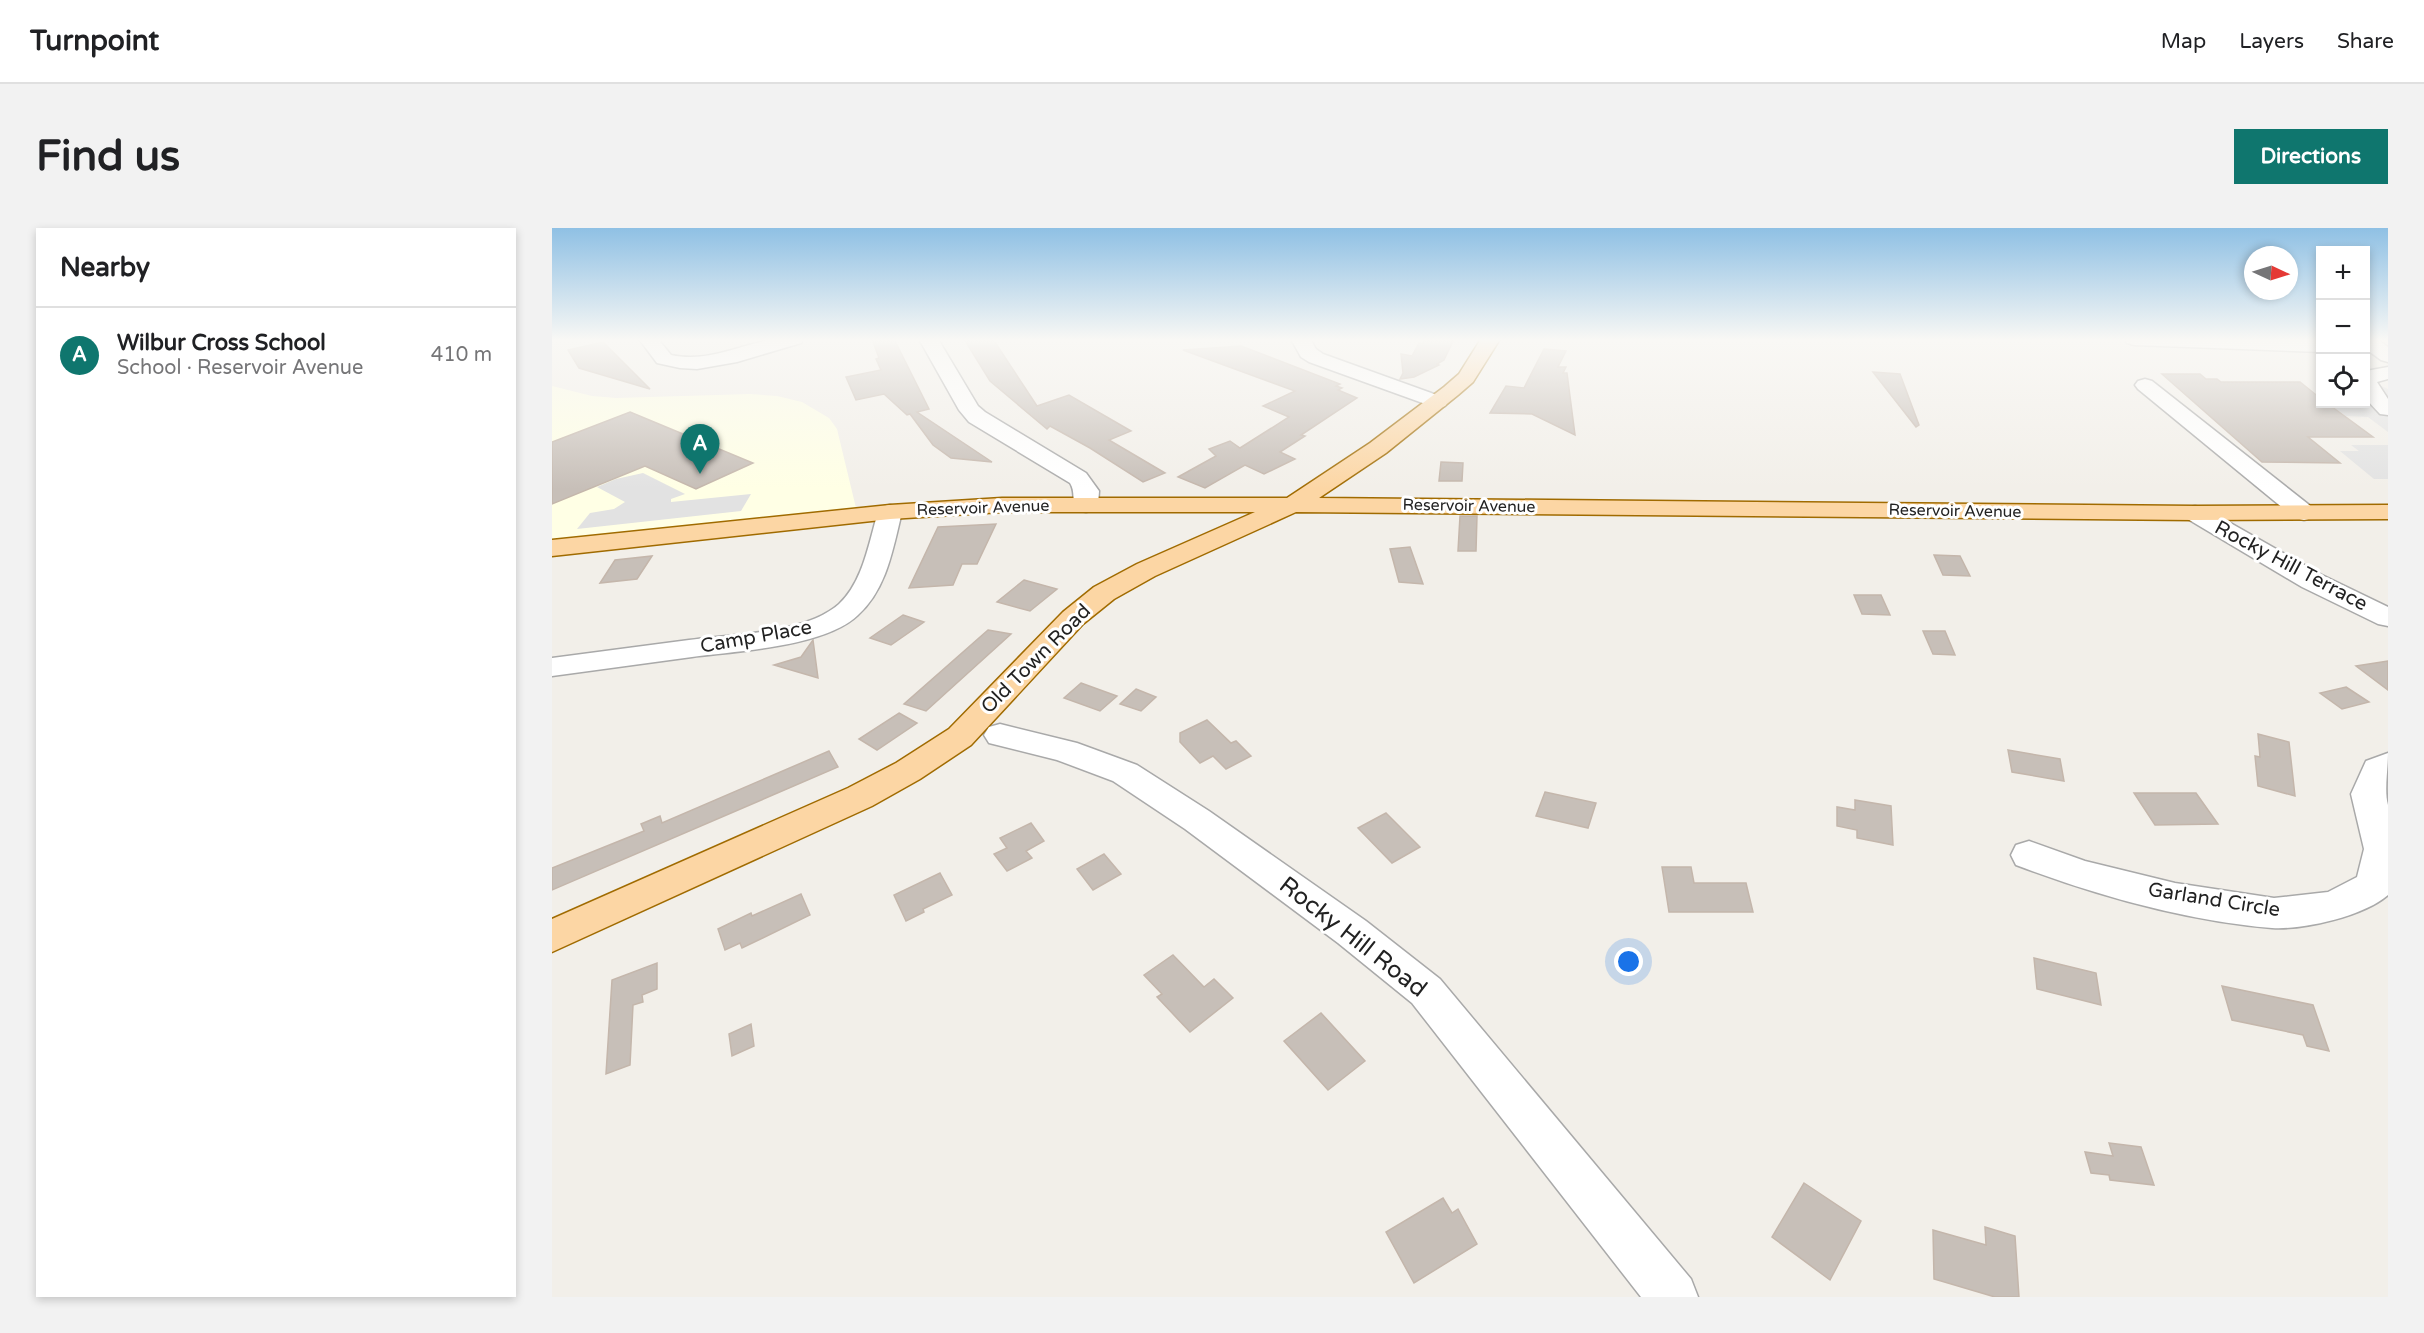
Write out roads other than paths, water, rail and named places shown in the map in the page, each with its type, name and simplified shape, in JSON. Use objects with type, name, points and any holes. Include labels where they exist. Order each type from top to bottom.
[{"type":"main road","name":"Old Town Road","points":[[552,936],[850,801],[908,771],[960,737],[1073,618],[1104,593],[1146,570],[1292,505],[1378,448],[1453,389]]},
{"type":"main road","name":"Reservoir Avenue","points":[[552,548],[890,512],[1002,505],[2388,513]]},
{"type":"street","points":[[958,389],[970,410],[1078,478],[1087,490],[1086,505]]},
{"type":"street","points":[[1402,389],[1438,402]]},
{"type":"street","points":[[2149,389],[2304,513]]},
{"type":"street","points":[[2371,389],[2382,405]]},
{"type":"street","name":"Camp Place","points":[[552,667],[803,633],[833,622],[853,607],[868,586],[890,512]]},
{"type":"street","name":"Rocky Hill Terrace","points":[[2195,513],[2312,581],[2388,618]]},
{"type":"street","name":"Rocky Hill Road","points":[[1000,735],[1065,751],[1125,773],[1197,820],[1352,932],[1426,991],[1673,1297]]},
{"type":"street","name":"Garland Circle","points":[[2029,855],[2080,874],[2175,898],[2274,913],[2334,906],[2374,886],[2382,849],[2368,794],[2378,769],[2388,765]]},
{"type":"place","name":"Wilbur Cross School","points":[[700,474]]}]
